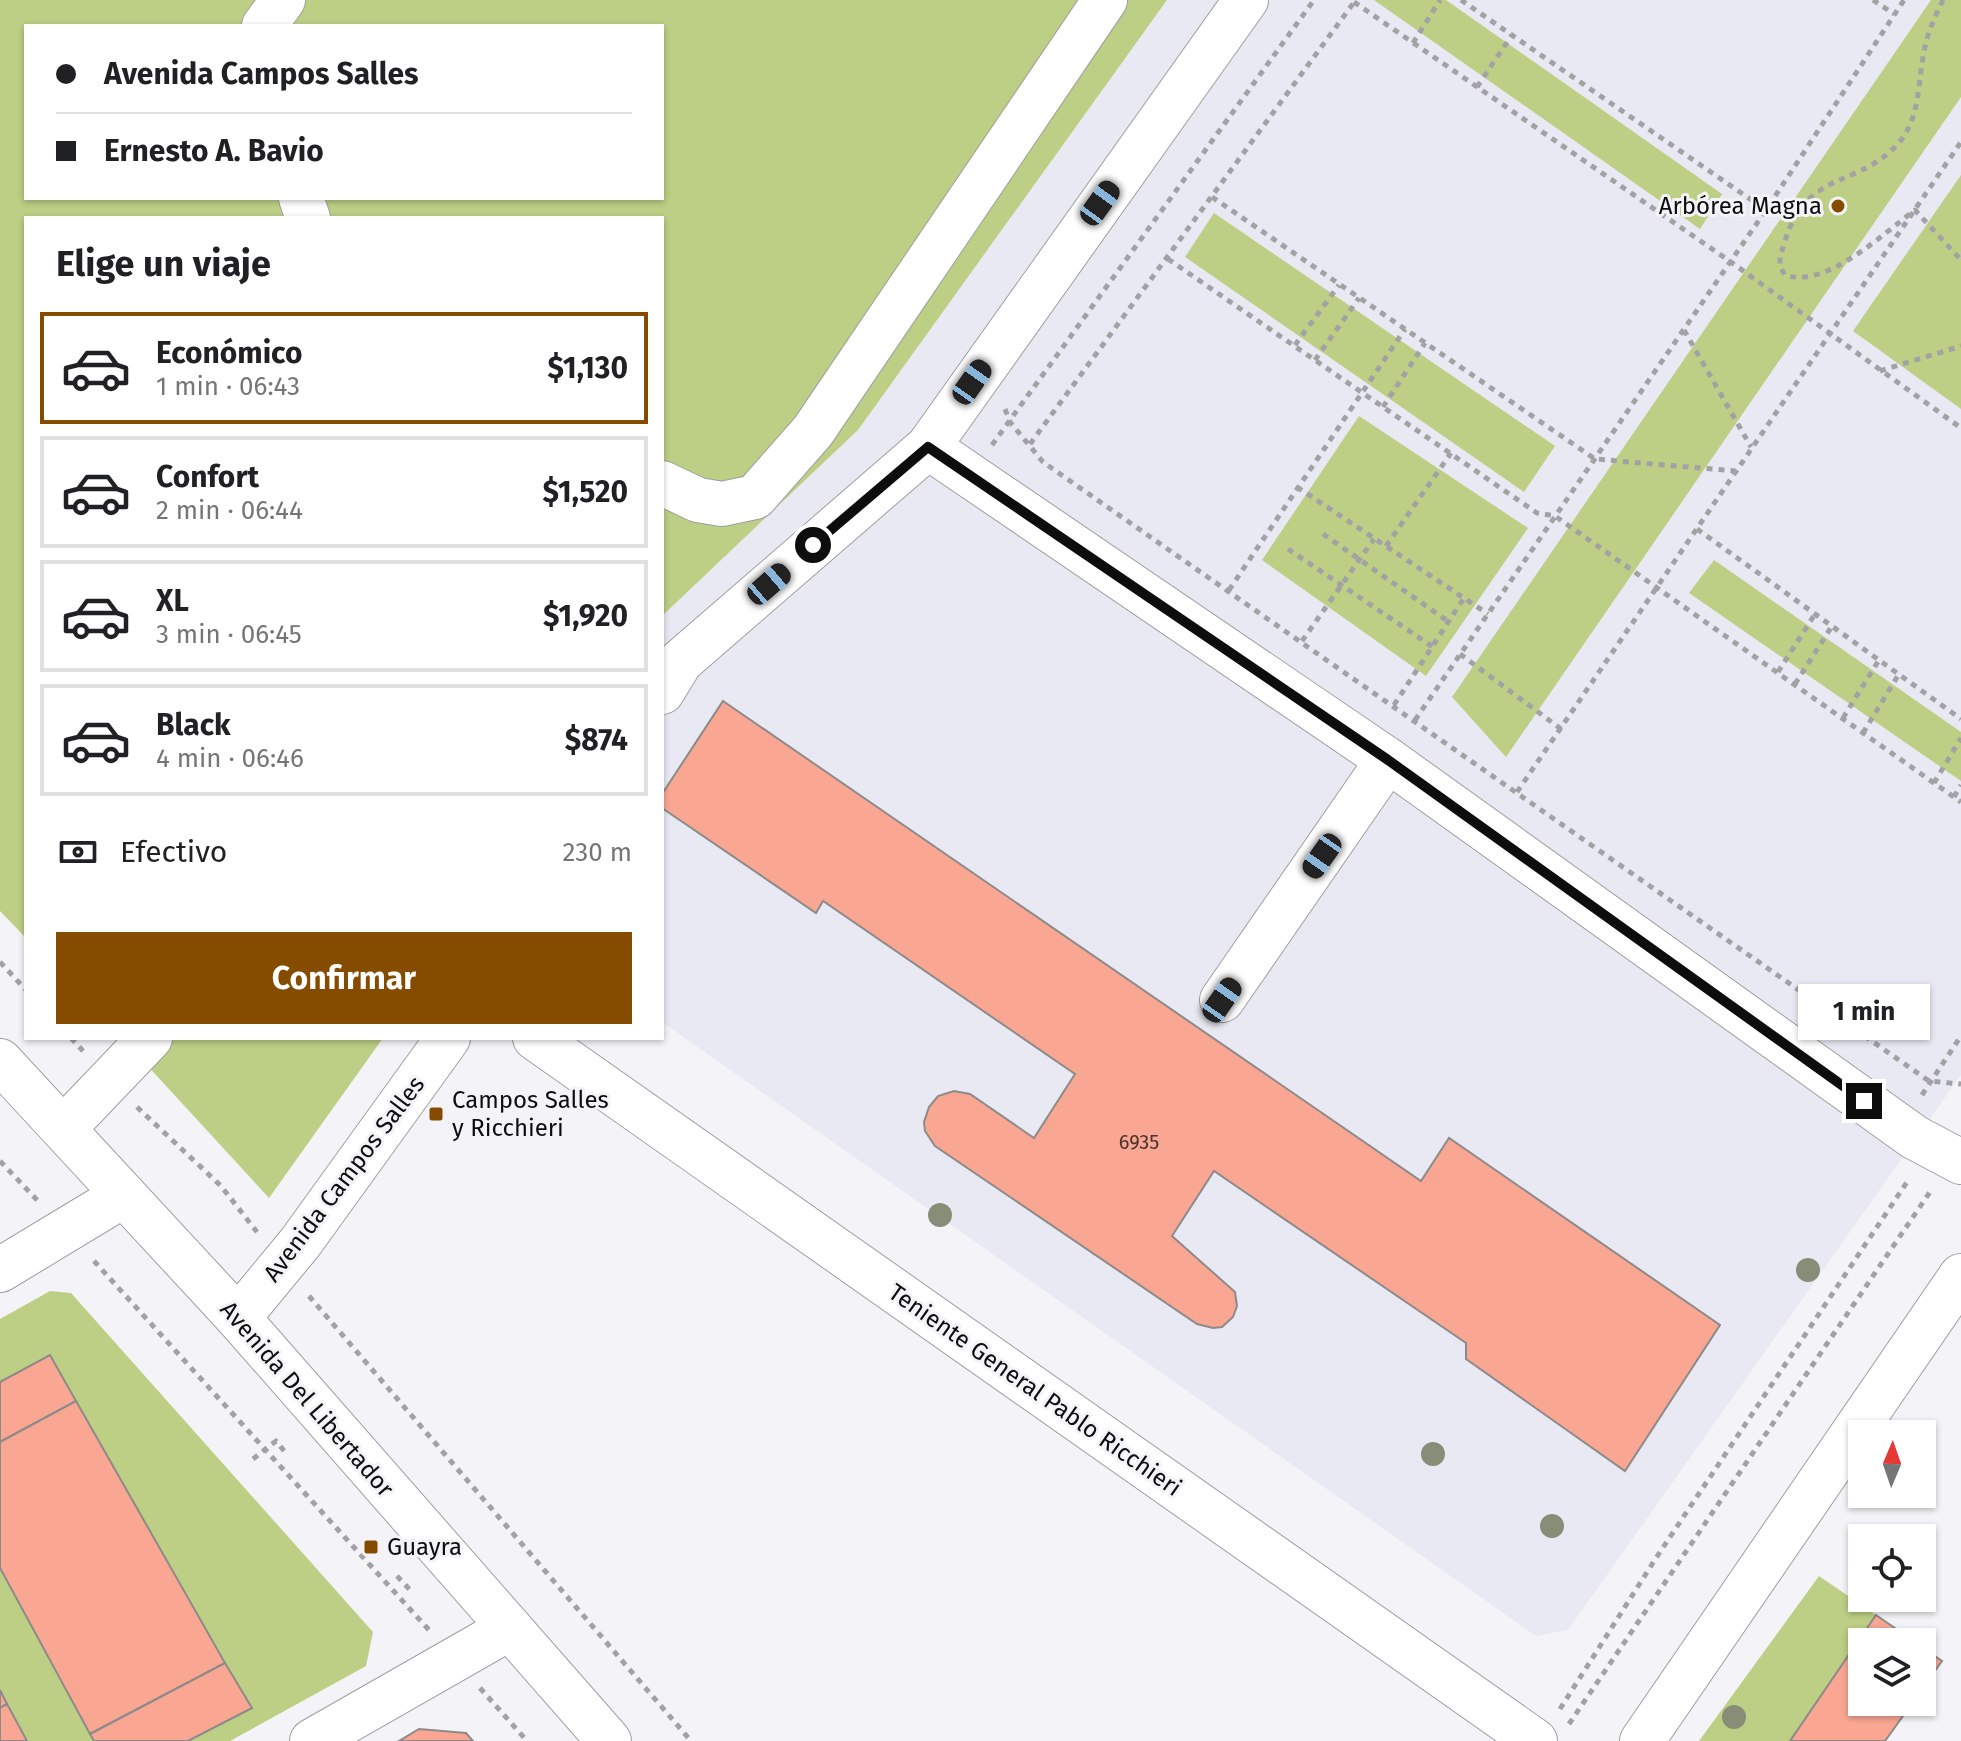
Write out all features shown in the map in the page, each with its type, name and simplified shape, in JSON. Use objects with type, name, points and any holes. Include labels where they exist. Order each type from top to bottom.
[{"type":"main road","points":[[265,24],[283,0]]},
{"type":"main road","points":[[664,484],[722,504],[755,497],[813,431],[1105,0]]},
{"type":"main road","points":[[664,689],[681,661],[928,447],[1246,0]]},
{"type":"main road","points":[[928,447],[1388,760],[1914,1137],[1957,1160]]},
{"type":"main road","points":[[1222,1000],[1388,760]]},
{"type":"main road","points":[[64,1128],[148,1040]]},
{"type":"main road","name":"Avenida Campos Salles","points":[[238,1318],[283,1264],[447,1040]]},
{"type":"main road","name":"Teniente General Pablo Ricchieri","points":[[538,1040],[1552,1728]]},
{"type":"main road","name":"Avenida Del Libertador","points":[[0,1061],[238,1318],[609,1741]]},
{"type":"main road","points":[[0,1270],[124,1195]]},
{"type":"main road","points":[[1642,1741],[1961,1276]]},
{"type":"main road","points":[[312,1741],[510,1628]]},
{"type":"path","points":[[969,474],[1010,422],[1314,0]]},
{"type":"path","points":[[1413,43],[1440,0]]},
{"type":"path","points":[[1461,0],[1766,210]]},
{"type":"path","points":[[1873,0],[1894,14]]},
{"type":"path","points":[[1415,720],[1731,262],[1904,0]]},
{"type":"path","points":[[1915,210],[1844,263],[1810,278],[1785,275],[1780,267],[1779,257],[1791,220],[1824,185],[1876,162],[1903,139],[1918,102],[1924,49],[1943,0]]},
{"type":"path","points":[[1030,444],[1355,1],[1731,262],[1961,428]]},
{"type":"path","points":[[1477,87],[1512,35]]},
{"type":"path","points":[[1517,792],[1961,142]]},
{"type":"path","points":[[1212,197],[1595,459],[1735,471]]},
{"type":"path","points":[[1915,210],[1961,260]]},
{"type":"path","points":[[1168,259],[1537,513],[1555,516],[1961,802]]},
{"type":"path","points":[[1295,345],[1339,285]]},
{"type":"path","points":[[1315,360],[1359,298]]},
{"type":"path","points":[[1229,590],[1405,329]]},
{"type":"path","points":[[1684,330],[1752,447]]},
{"type":"path","points":[[1383,407],[1425,343]]},
{"type":"path","points":[[1880,371],[1961,346]]},
{"type":"path","points":[[972,382],[1003,404],[1010,422],[1043,462],[1929,1081],[1961,1084]]},
{"type":"path","points":[[1386,546],[1451,453]]},
{"type":"path","points":[[1297,487],[1488,614]]},
{"type":"path","points":[[1697,529],[1961,719]]},
{"type":"path","points":[[1323,534],[1449,622]]},
{"type":"path","points":[[1302,641],[1374,539]]},
{"type":"path","points":[[1288,549],[1433,647]]},
{"type":"path","points":[[1394,705],[1464,598]]},
{"type":"path","points":[[1778,672],[1815,614]]},
{"type":"path","points":[[1795,684],[1832,626]]},
{"type":"path","points":[[1460,654],[1561,729]]},
{"type":"path","points":[[1843,718],[1879,660]]},
{"type":"path","points":[[1863,733],[1899,674]]},
{"type":"path","points":[[1934,783],[1961,738]]},
{"type":"path","points":[[1954,797],[1961,785]]},
{"type":"path","points":[[0,962],[24,988]]},
{"type":"path","points":[[1552,1728],[1656,1558],[1910,1178],[1922,1094],[1961,1036]]},
{"type":"path","points":[[73,1040],[109,1079],[221,1186],[283,1264],[691,1741]]},
{"type":"path","points":[[1552,1728],[1957,1160]]},
{"type":"path","points":[[0,1161],[266,1449],[527,1741]]},
{"type":"path","points":[[253,1459],[276,1441],[285,1452]]},
{"type":"path","points":[[397,1576],[411,1591]]},
{"type":"shaded area","points":[[1167,0],[1961,0],[1961,1075],[1568,1630],[1536,1636],[664,1023],[664,614],[858,430]]},
{"type":"green space","points":[[0,0],[1167,0],[858,430],[664,614],[664,216],[24,216],[24,936],[0,911]]},
{"type":"green space","points":[[1374,0],[1446,0],[1722,194],[1700,229]]},
{"type":"green space","points":[[1931,0],[1961,0],[1961,97],[1506,757],[1452,697]]},
{"type":"green space","points":[[1961,175],[1961,409],[1853,331]]},
{"type":"green space","points":[[1214,213],[1555,446],[1524,492],[1185,257]]},
{"type":"green space","points":[[1359,416],[1528,528],[1426,676],[1262,560]]},
{"type":"green space","points":[[1714,560],[1961,732],[1961,781],[1689,593]]},
{"type":"green space","points":[[124,1040],[382,1040],[269,1198]]},
{"type":"green space","points":[[50,1291],[71,1293],[373,1632],[366,1666],[230,1741],[188,1741],[251,1708],[50,1356],[0,1382],[0,1319]]},
{"type":"green space","points":[[0,1568],[94,1741],[27,1741],[0,1690]]},
{"type":"green space","points":[[1819,1576],[1848,1596],[1848,1612],[1872,1612],[1876,1615],[1867,1628],[1848,1628],[1848,1656],[1790,1741],[1699,1741]]},
{"type":"building","points":[[723,701],[1421,1181],[1449,1138],[1720,1325],[1625,1471],[1466,1359],[1466,1343],[1214,1171],[1172,1236],[1235,1292],[1237,1306],[1233,1317],[1222,1327],[1197,1324],[935,1146],[925,1131],[924,1122],[929,1107],[938,1096],[954,1091],[970,1094],[1034,1138],[1075,1074],[823,901],[816,913],[664,809],[664,791]]},
{"type":"building","points":[[50,1355],[76,1401],[0,1442],[0,1382]]},
{"type":"building","points":[[76,1401],[225,1663],[90,1734],[0,1568],[0,1442]]},
{"type":"building","points":[[1876,1615],[1895,1628],[1867,1628]]},
{"type":"building","points":[[1848,1656],[1848,1716],[1903,1716],[1885,1741],[1790,1741]]},
{"type":"building","points":[[225,1663],[252,1708],[188,1741],[94,1741],[90,1734]]},
{"type":"building","points":[[0,1690],[7,1704],[0,1708]]},
{"type":"building","points":[[7,1704],[27,1741],[0,1741],[0,1708]]},
{"type":"building","points":[[419,1729],[466,1733],[473,1741],[399,1741]]},
{"type":"place","name":"Arbórea Magna","points":[[1838,206]]},
{"type":"place","name":"Campos Salles y Ricchieri","points":[[436,1114]]},
{"type":"place","name":"Guayra","points":[[371,1547]]},
{"type":"route","points":[[813,545],[928,447],[1388,760],[1864,1101]]}]
